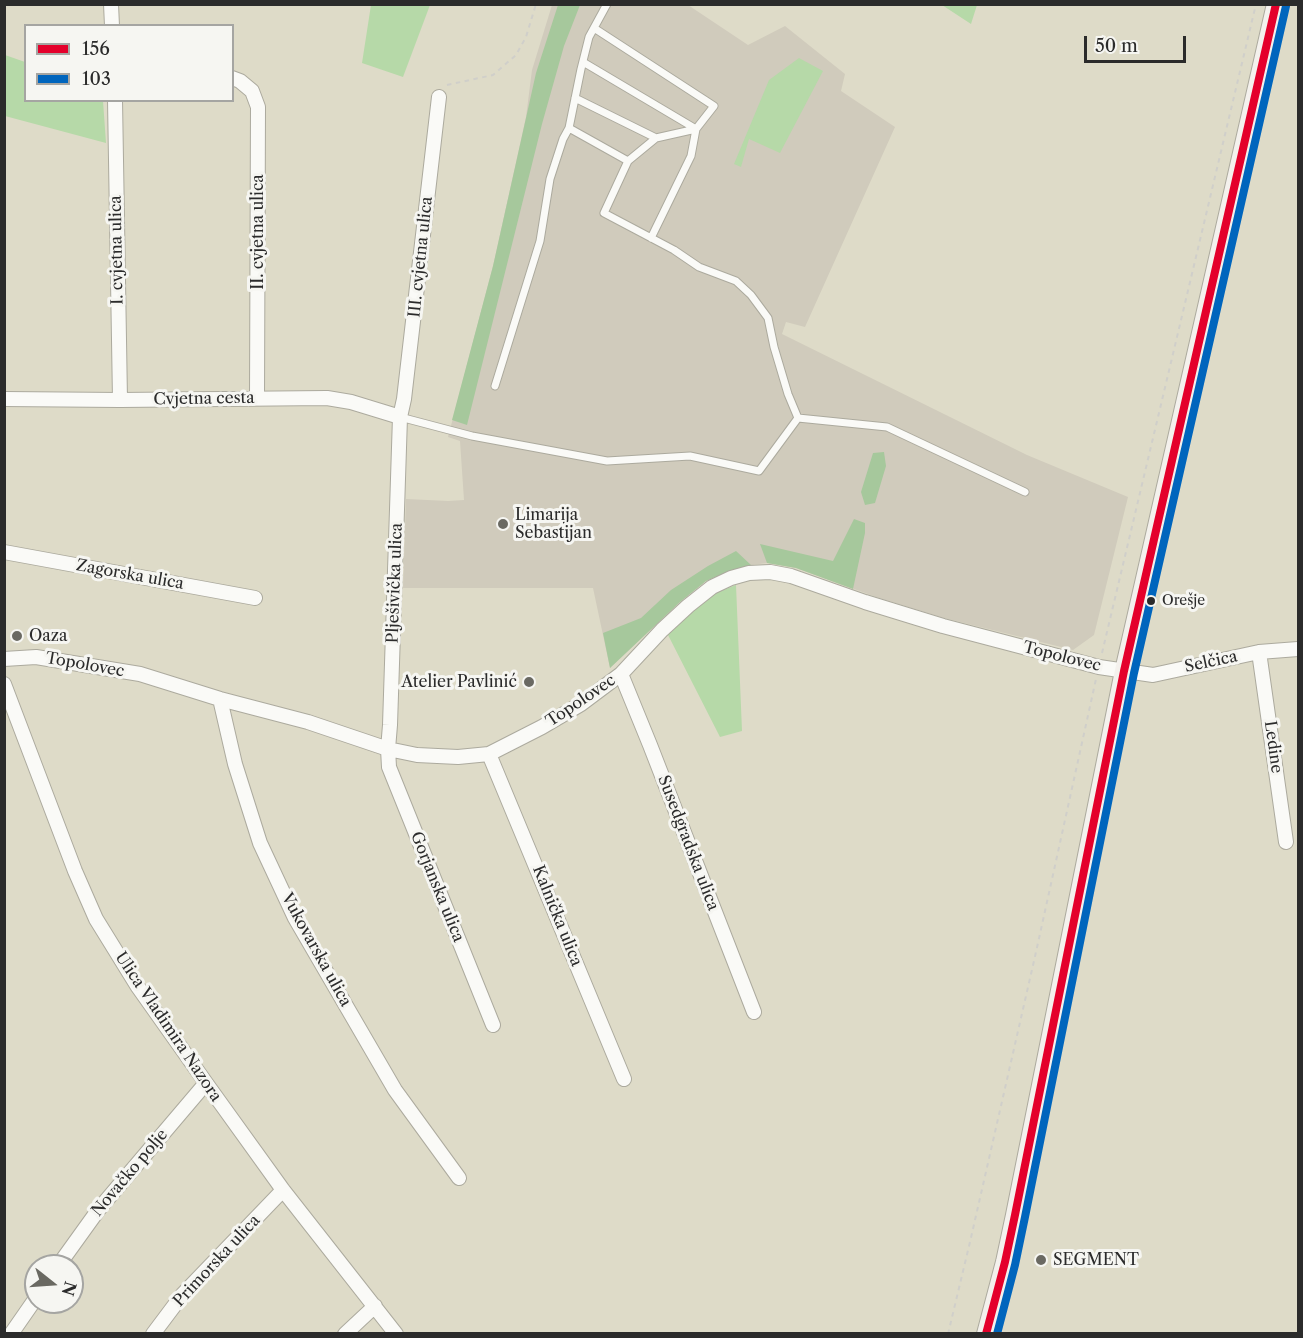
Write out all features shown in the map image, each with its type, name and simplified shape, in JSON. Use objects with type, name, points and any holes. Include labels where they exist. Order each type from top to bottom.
[{"type":"main road","points":[[986,1334],[1015,1215],[1124,671],[1276,4]]},
{"type":"street","points":[[111,4],[112,24]]},
{"type":"street","name":"II. cvjetna ulica","points":[[234,79],[252,91],[258,107],[257,398]]},
{"type":"street","name":"III. cvjetna ulica","points":[[400,417],[439,97]]},
{"type":"street","name":"I. cvjetna ulica","points":[[114,102],[120,400]]},
{"type":"street","name":"Cvjetna cesta","points":[[4,399],[327,398],[351,402],[400,417]]},
{"type":"street","name":"Plješivička ulica","points":[[388,749],[400,417]]},
{"type":"street","name":"Zagorska ulica","points":[[4,552],[255,598]]},
{"type":"street","name":"Topolovec","points":[[4,659],[36,657],[140,674],[220,699],[308,722],[388,749],[458,757],[489,754],[581,704],[621,674],[662,630],[712,587],[749,573],[770,572],[800,579],[944,626],[1099,667],[1124,671]]},
{"type":"street","name":"Selčica","points":[[1124,671],[1153,675],[1259,652],[1299,649]]},
{"type":"street","name":"Ledine","points":[[1259,652],[1286,842]]},
{"type":"street","name":"Susedgradska ulica","points":[[621,674],[754,1012]]},
{"type":"street","name":"Ulica Vladimira Nazora","points":[[4,684],[75,871],[96,919],[138,987],[283,1190],[396,1334]]},
{"type":"street","name":"Vukovarska ulica","points":[[220,699],[235,764],[260,843],[296,918],[395,1090],[459,1178]]},
{"type":"street","name":"Gorjanska ulica","points":[[388,749],[388,767],[493,1025]]},
{"type":"street","name":"Kalnička ulica","points":[[489,754],[624,1079]]},
{"type":"street","name":"Novačko polje","points":[[67,1254],[99,1209],[206,1083]]},
{"type":"street","name":"Primorska ulica","points":[[153,1334],[183,1294],[283,1190]]},
{"type":"street","points":[[345,1334],[375,1306]]},
{"type":"street","points":[[11,1334],[25,1314]]},
{"type":"lane","points":[[495,386],[540,241],[550,179],[569,128],[589,37],[607,4]]},
{"type":"lane","points":[[594,28],[714,106],[696,129],[691,156],[651,238]]},
{"type":"lane","points":[[583,62],[696,129]]},
{"type":"lane","points":[[575,98],[656,138]]},
{"type":"lane","points":[[569,128],[628,161]]},
{"type":"lane","points":[[696,129],[656,138],[628,161],[604,213],[674,250],[699,267],[736,281],[751,295],[768,318],[774,348],[798,418]]},
{"type":"lane","points":[[400,417],[472,436],[607,461],[690,456],[759,471],[798,418]]},
{"type":"lane","points":[[798,418],[887,427],[1025,492]]},
{"type":"path","points":[[439,97],[444,86],[493,75],[516,55],[526,37],[536,4]]},
{"type":"path","points":[[948,1334],[950,1323]]},
{"type":"shaded area","name":"Limarija Sebastijan","points":[[552,5],[688,5],[748,45],[785,26],[845,74],[841,91],[895,127],[805,327],[786,322],[782,334],[1027,455],[1128,497],[1094,635],[1073,650],[944,618],[879,598],[796,568],[767,563],[729,571],[706,581],[680,602],[610,668],[593,588],[403,588],[406,499],[464,500],[460,441],[448,437],[493,266],[526,117],[532,70]]},
{"type":"green space","points":[[371,5],[430,5],[403,77],[362,63]]},
{"type":"green space","points":[[558,5],[580,5],[564,46],[542,124],[467,425],[452,420],[493,266],[536,73]]},
{"type":"green space","points":[[942,5],[977,5],[971,24]]},
{"type":"green space","points":[[5,55],[24,62],[24,102],[103,102],[106,143],[5,116]]},
{"type":"green space","points":[[799,58],[823,71],[780,153],[749,139],[741,167],[734,164],[769,80]]},
{"type":"green space","points":[[884,452],[886,466],[875,503],[865,505],[861,492],[873,453]]},
{"type":"green space","points":[[854,519],[865,523],[865,533],[853,589],[796,568],[767,563],[760,544],[833,561]]},
{"type":"green space","points":[[736,551],[751,565],[706,581],[680,602],[610,668],[603,633],[641,618],[671,590]]},
{"type":"green space","points":[[736,585],[742,731],[720,737],[667,633],[692,610],[716,593]]},
{"type":"transit line","name":"156","points":[[986,1334],[1015,1215],[1124,671],[1276,4]]},
{"type":"transit line","name":"103","points":[[997,1334],[1025,1217],[1134,673],[1286,6]]},
{"type":"place","name":"Limarija Sebastijan","points":[[503,524]]},
{"type":"place","name":"Orešje","points":[[1151,601]]},
{"type":"place","name":"Oaza","points":[[17,636]]},
{"type":"place","name":"Atelier Pavlinić","points":[[529,682]]},
{"type":"place","name":"SEGMENT","points":[[1041,1260]]}]
